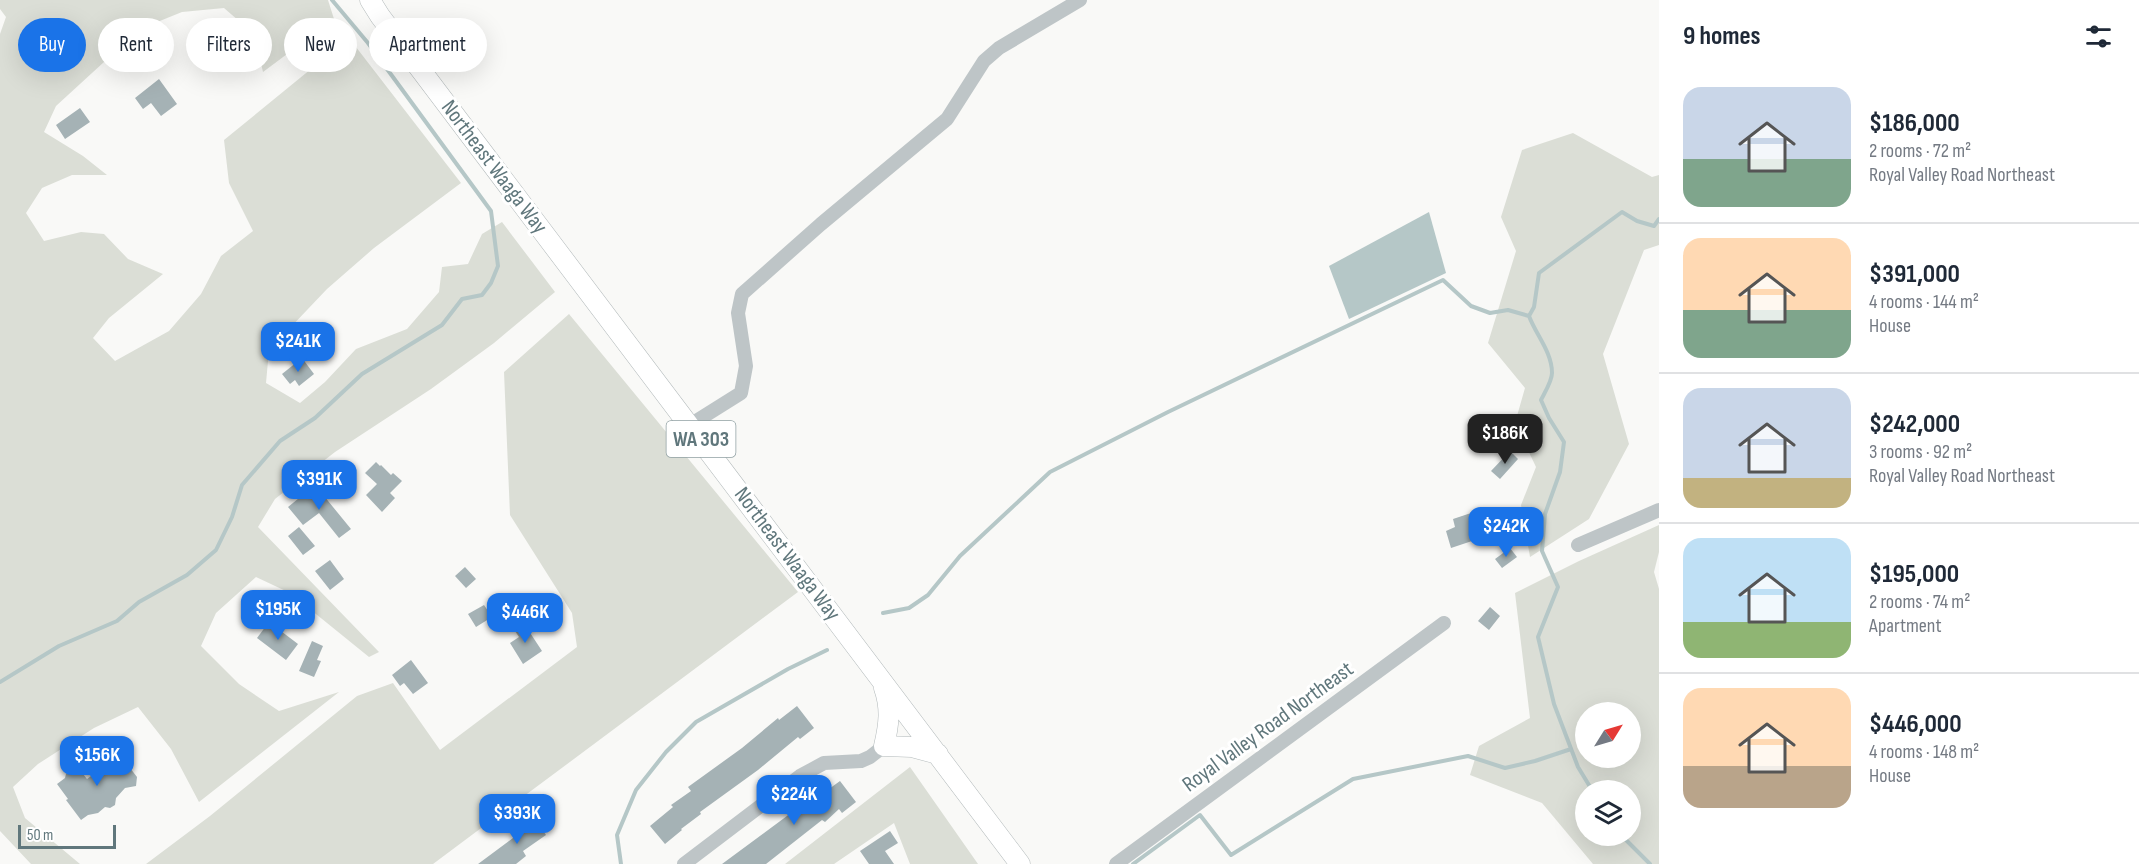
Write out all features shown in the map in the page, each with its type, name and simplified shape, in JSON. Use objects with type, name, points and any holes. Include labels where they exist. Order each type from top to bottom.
[{"type":"highway","name":"WA 303","points":[[365,0],[375,8]]},
{"type":"highway","name":"Northeast Waaga Way","points":[[375,8],[1020,864]]},
{"type":"highway","points":[[882,680],[888,700],[889,716],[884,746],[912,747],[938,754]]},
{"type":"street","points":[[690,425],[741,393],[746,366],[738,313],[742,294],[821,224],[947,119],[984,60],[999,48],[1080,0]]},
{"type":"street","points":[[1578,545],[1659,510]]},
{"type":"street","name":"Royal Valley Road Northeast","points":[[1116,864],[1444,623]]},
{"type":"street","points":[[684,864],[800,776],[824,763],[861,761],[884,746]]},
{"type":"shaded area","points":[[0,0],[328,0],[334,18],[284,18],[284,56],[272,65],[272,18],[236,18],[224,8],[182,12],[167,18],[98,18],[98,68],[56,106],[44,132],[83,156],[107,175],[72,175],[42,188],[26,213],[44,241],[81,232],[104,234],[128,259],[163,274],[109,318],[93,338],[115,361],[169,331],[201,294],[221,256],[253,231],[229,183],[224,140],[307,72],[357,72],[357,48],[369,64],[369,72],[375,72],[461,183],[374,248],[327,289],[269,350],[266,383],[300,403],[325,382],[356,349],[407,329],[439,292],[442,267],[468,264],[482,234],[502,222],[555,292],[494,343],[431,389],[335,452],[275,499],[258,527],[379,652],[369,657],[290,593],[256,577],[216,613],[201,646],[239,684],[279,711],[339,692],[199,802],[171,749],[138,707],[94,728],[38,764],[13,787],[25,818],[80,864],[31,864],[0,831],[0,34],[6,17],[0,9]]},
{"type":"shaded area","points":[[1573,133],[1652,177],[1659,175],[1659,245],[1644,250],[1603,354],[1629,444],[1589,519],[1530,557],[1521,505],[1536,467],[1515,423],[1525,388],[1488,343],[1516,251],[1501,217],[1522,150]]},
{"type":"shaded area","points":[[1429,212],[1446,273],[1349,319],[1329,266]]},
{"type":"shaded area","points":[[569,314],[798,592],[433,864],[146,864],[210,816],[357,696],[393,683],[440,750],[577,647],[572,613],[510,515],[504,372]]},
{"type":"shaded area","points":[[1659,525],[1659,552],[1654,572],[1659,589],[1659,864],[1593,864],[1578,846],[1641,846],[1641,780],[1575,780],[1575,842],[1542,803],[1470,775],[1479,746],[1530,718],[1515,593]]},
{"type":"shaded area","points":[[910,767],[978,864],[910,864],[894,823],[834,864],[785,864]]},
{"type":"building","points":[[159,79],[177,104],[161,116],[151,103],[143,109],[135,98]]},
{"type":"building","points":[[80,108],[90,122],[65,139],[56,125]]},
{"type":"building","points":[[302,358],[314,374],[299,386],[295,380],[290,384],[282,374]]},
{"type":"building","points":[[1510,451],[1518,459],[1500,479],[1491,471]]},
{"type":"building","points":[[376,462],[402,481],[390,493],[395,498],[382,512],[366,495],[377,484],[365,473]]},
{"type":"building","points":[[315,485],[351,529],[339,538],[319,513],[303,525],[288,507]]},
{"type":"building","points":[[1471,513],[1474,522],[1482,520],[1487,536],[1451,548],[1446,531],[1455,527],[1453,519]]},
{"type":"building","points":[[299,527],[315,546],[303,555],[288,536]]},
{"type":"building","points":[[1510,548],[1517,557],[1502,568],[1495,559]]},
{"type":"building","points":[[330,560],[344,579],[330,590],[315,571]]},
{"type":"building","points":[[465,567],[476,579],[466,588],[455,576]]},
{"type":"building","points":[[484,605],[492,617],[476,627],[468,614]]},
{"type":"building","points":[[1490,607],[1500,616],[1489,630],[1478,621]]},
{"type":"building","points":[[269,622],[298,644],[286,660],[257,638]]},
{"type":"building","points":[[523,622],[542,651],[523,664],[510,643],[519,637],[513,628]]},
{"type":"building","points":[[312,641],[323,646],[317,660],[321,661],[314,677],[299,671]]},
{"type":"building","points":[[411,660],[428,683],[413,694],[404,683],[400,686],[392,675]]},
{"type":"building","points":[[797,706],[814,728],[800,739],[798,737],[758,770],[700,812],[701,814],[665,844],[650,826],[673,807],[671,805],[691,791],[688,787]]},
{"type":"building","points":[[120,755],[137,777],[136,786],[125,788],[116,798],[115,805],[110,808],[105,807],[98,813],[88,815],[81,820],[57,784],[73,769],[79,769],[87,779]]},
{"type":"building","points":[[840,781],[856,802],[842,813],[839,809],[825,822],[822,820],[766,864],[722,864],[791,813],[789,812],[801,803],[803,805],[819,790],[822,794]]},
{"type":"building","points":[[533,816],[546,835],[523,851],[526,856],[516,864],[478,864],[521,832],[517,827]]},
{"type":"building","points":[[890,831],[898,843],[885,851],[894,864],[869,864],[860,851]]},
{"type":"waterway","points":[[0,682],[59,646],[117,621],[139,602],[187,575],[216,550],[232,517],[242,485],[280,441],[315,418],[362,374],[442,325],[462,299],[482,295],[491,283],[498,266],[491,211],[368,43],[332,0]]},
{"type":"waterway","points":[[1586,780],[1578,767],[1554,704],[1538,637],[1558,587],[1542,551],[1545,514],[1560,472],[1564,442],[1541,400],[1551,379],[1551,365],[1547,351],[1529,316],[1534,307],[1539,273],[1622,212],[1637,221],[1654,226],[1659,219]]},
{"type":"waterway","points":[[883,613],[909,608],[928,595],[960,556],[1050,472],[1168,412],[1443,280],[1471,306],[1490,313],[1508,310],[1529,316]]},
{"type":"waterway","points":[[621,864],[617,835],[636,790],[666,752],[696,722],[788,669],[827,650]]},
{"type":"waterway","points":[[1133,864],[1200,815],[1231,855],[1353,779],[1468,756],[1505,768],[1571,749]]},
{"type":"waterway","points":[[1632,846],[1650,864]]}]
